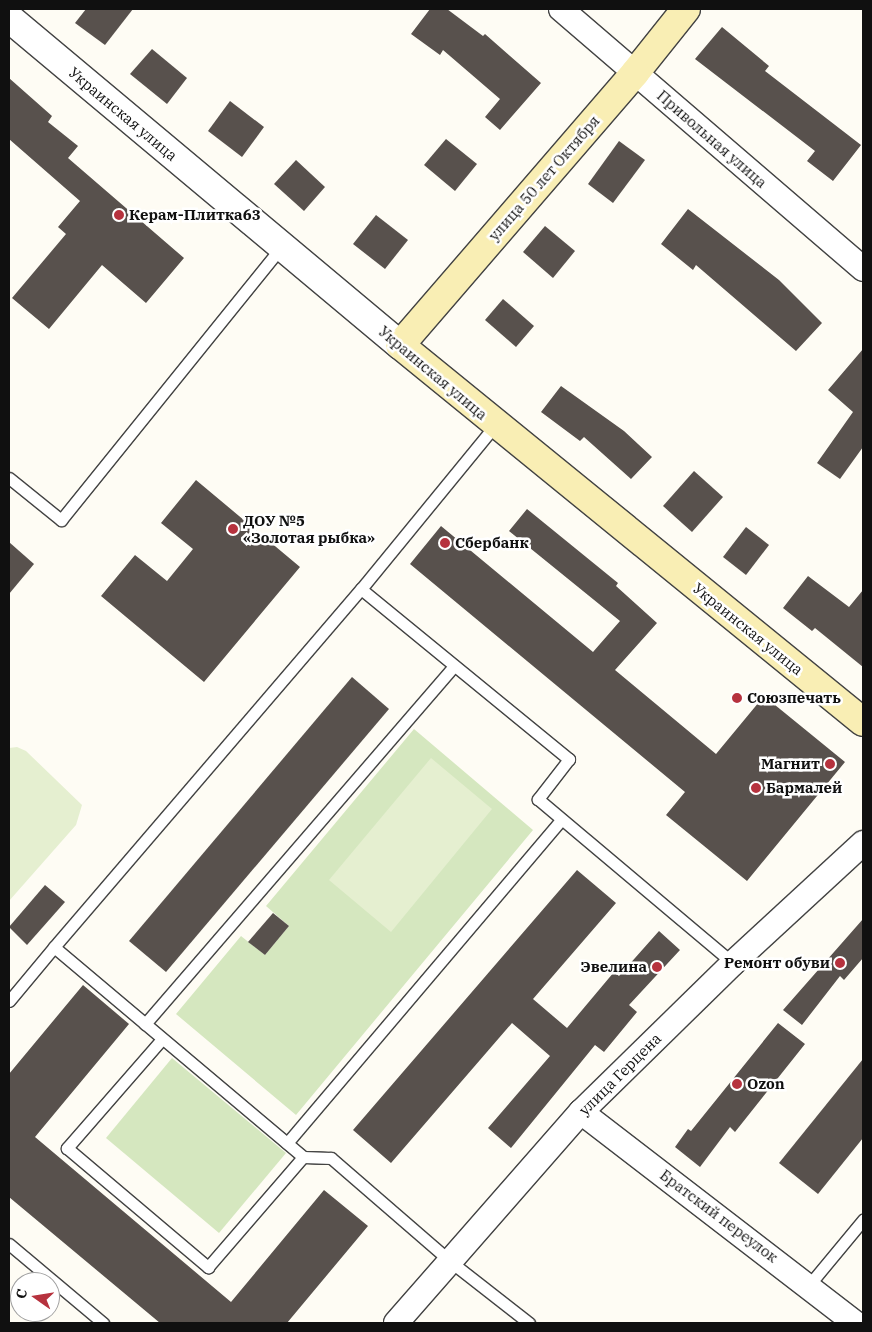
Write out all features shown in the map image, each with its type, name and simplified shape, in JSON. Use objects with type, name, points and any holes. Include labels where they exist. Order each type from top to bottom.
[{"type":"main road","name":"улица 50 лет Октября","points":[[400,346],[635,73],[686,9]]},
{"type":"main road","name":"Украинская улица","points":[[400,346],[863,722]]},
{"type":"street","name":"Привольная улица","points":[[561,9],[863,269]]},
{"type":"street","name":"Украинская улица","points":[[9,18],[400,346]]},
{"type":"street","name":"улица Герцена","points":[[396,1323],[581,1112],[733,963],[863,843]]},
{"type":"street","name":"Братский переулок","points":[[581,1112],[809,1285],[855,1323]]},
{"type":"lane","points":[[9,478],[61,520],[281,247]]},
{"type":"lane","points":[[9,1001],[361,589],[495,425]]},
{"type":"lane","points":[[361,589],[569,759],[538,799],[733,963]]},
{"type":"lane","points":[[145,1024],[454,666]]},
{"type":"lane","points":[[287,1143],[562,820]]},
{"type":"lane","points":[[54,947],[303,1157],[332,1158],[451,1262],[529,1323]]},
{"type":"lane","points":[[162,1039],[67,1148],[208,1268],[303,1157]]},
{"type":"lane","points":[[809,1285],[863,1220]]},
{"type":"lane","points":[[9,1244],[102,1323]]},
{"type":"green space","points":[[414,729],[533,830],[296,1115],[176,1014],[241,936],[265,955],[289,926],[266,906]]},
{"type":"green space","points":[[17,747],[26,751],[82,805],[76,825],[9,901],[9,748]]},
{"type":"green space","points":[[431,758],[492,809],[391,932],[329,880]]},
{"type":"green space","points":[[172,1058],[286,1153],[219,1233],[106,1138]]},
{"type":"building","points":[[86,9],[133,9],[105,45],[75,23]]},
{"type":"building","points":[[430,9],[447,9],[483,36],[485,34],[541,83],[500,130],[485,117],[500,99],[443,50],[440,55],[411,34]]},
{"type":"building","points":[[722,27],[769,66],[765,71],[861,145],[833,181],[807,161],[815,151],[695,59]]},
{"type":"building","points":[[152,49],[187,78],[167,104],[130,74]]},
{"type":"building","points":[[9,78],[52,116],[48,122],[78,146],[68,158],[184,258],[146,303],[102,265],[49,329],[12,298],[66,234],[58,227],[80,201],[9,139]]},
{"type":"building","points":[[230,101],[264,127],[242,157],[208,131]]},
{"type":"building","points":[[446,139],[477,164],[455,191],[424,165]]},
{"type":"building","points":[[619,141],[645,160],[613,203],[588,184]]},
{"type":"building","points":[[296,160],[325,187],[304,211],[274,184]]},
{"type":"building","points":[[688,209],[779,280],[822,323],[796,351],[696,265],[693,270],[661,244]]},
{"type":"building","points":[[376,215],[408,240],[385,269],[353,244]]},
{"type":"building","points":[[545,226],[575,251],[553,278],[523,252]]},
{"type":"building","points":[[503,299],[534,326],[516,347],[485,320]]},
{"type":"building","points":[[863,349],[863,447],[840,479],[817,463],[853,412],[828,390]]},
{"type":"building","points":[[561,386],[624,431],[652,457],[631,479],[584,437],[580,441],[541,412]]},
{"type":"building","points":[[694,471],[723,497],[692,532],[663,506]]},
{"type":"building","points":[[196,480],[300,567],[204,682],[101,596],[135,555],[167,581],[193,549],[161,523]]},
{"type":"building","points":[[527,509],[618,583],[616,586],[657,623],[615,670],[716,754],[764,696],[845,762],[747,881],[666,815],[685,792],[410,564],[441,526],[593,652],[620,621],[509,531]]},
{"type":"building","points":[[746,527],[769,545],[746,575],[723,557]]},
{"type":"building","points":[[9,542],[34,564],[9,594]]},
{"type":"building","points":[[808,576],[849,607],[863,590],[863,667],[815,628],[812,631],[783,608]]},
{"type":"building","points":[[352,677],[389,709],[166,972],[129,941]]},
{"type":"building","points":[[577,870],[616,903],[533,999],[567,1028],[614,972],[619,976],[659,931],[680,950],[629,1005],[637,1012],[604,1052],[595,1045],[511,1148],[488,1128],[550,1056],[512,1023],[391,1163],[353,1130]]},
{"type":"building","points":[[45,885],[65,902],[27,945],[9,927]]},
{"type":"building","points":[[273,913],[289,926],[265,955],[248,942]]},
{"type":"building","points":[[863,919],[863,958],[844,980],[840,976],[802,1025],[783,1010]]},
{"type":"building","points":[[83,985],[129,1024],[35,1137],[231,1302],[324,1190],[368,1226],[287,1323],[160,1323],[9,1197],[9,1074]]},
{"type":"building","points":[[778,1023],[805,1044],[735,1132],[730,1127],[700,1167],[675,1147],[688,1129],[691,1131]]},
{"type":"building","points":[[863,1059],[863,1138],[818,1194],[779,1163]]},
{"type":"place","name":"Керам-Плитка63","points":[[119,215]]},
{"type":"place","name":"ДОУ №5 «Золотая рыбка»","points":[[233,529]]},
{"type":"place","name":"Сбербанк","points":[[445,543]]},
{"type":"place","name":"Союзпечать","points":[[737,698]]},
{"type":"place","name":"Магнит","points":[[830,764]]},
{"type":"place","name":"Бармалей","points":[[756,788]]},
{"type":"place","name":"Ремонт обуви","points":[[840,963]]},
{"type":"place","name":"Эвелина","points":[[657,967]]},
{"type":"place","name":"Ozon","points":[[737,1084]]}]
